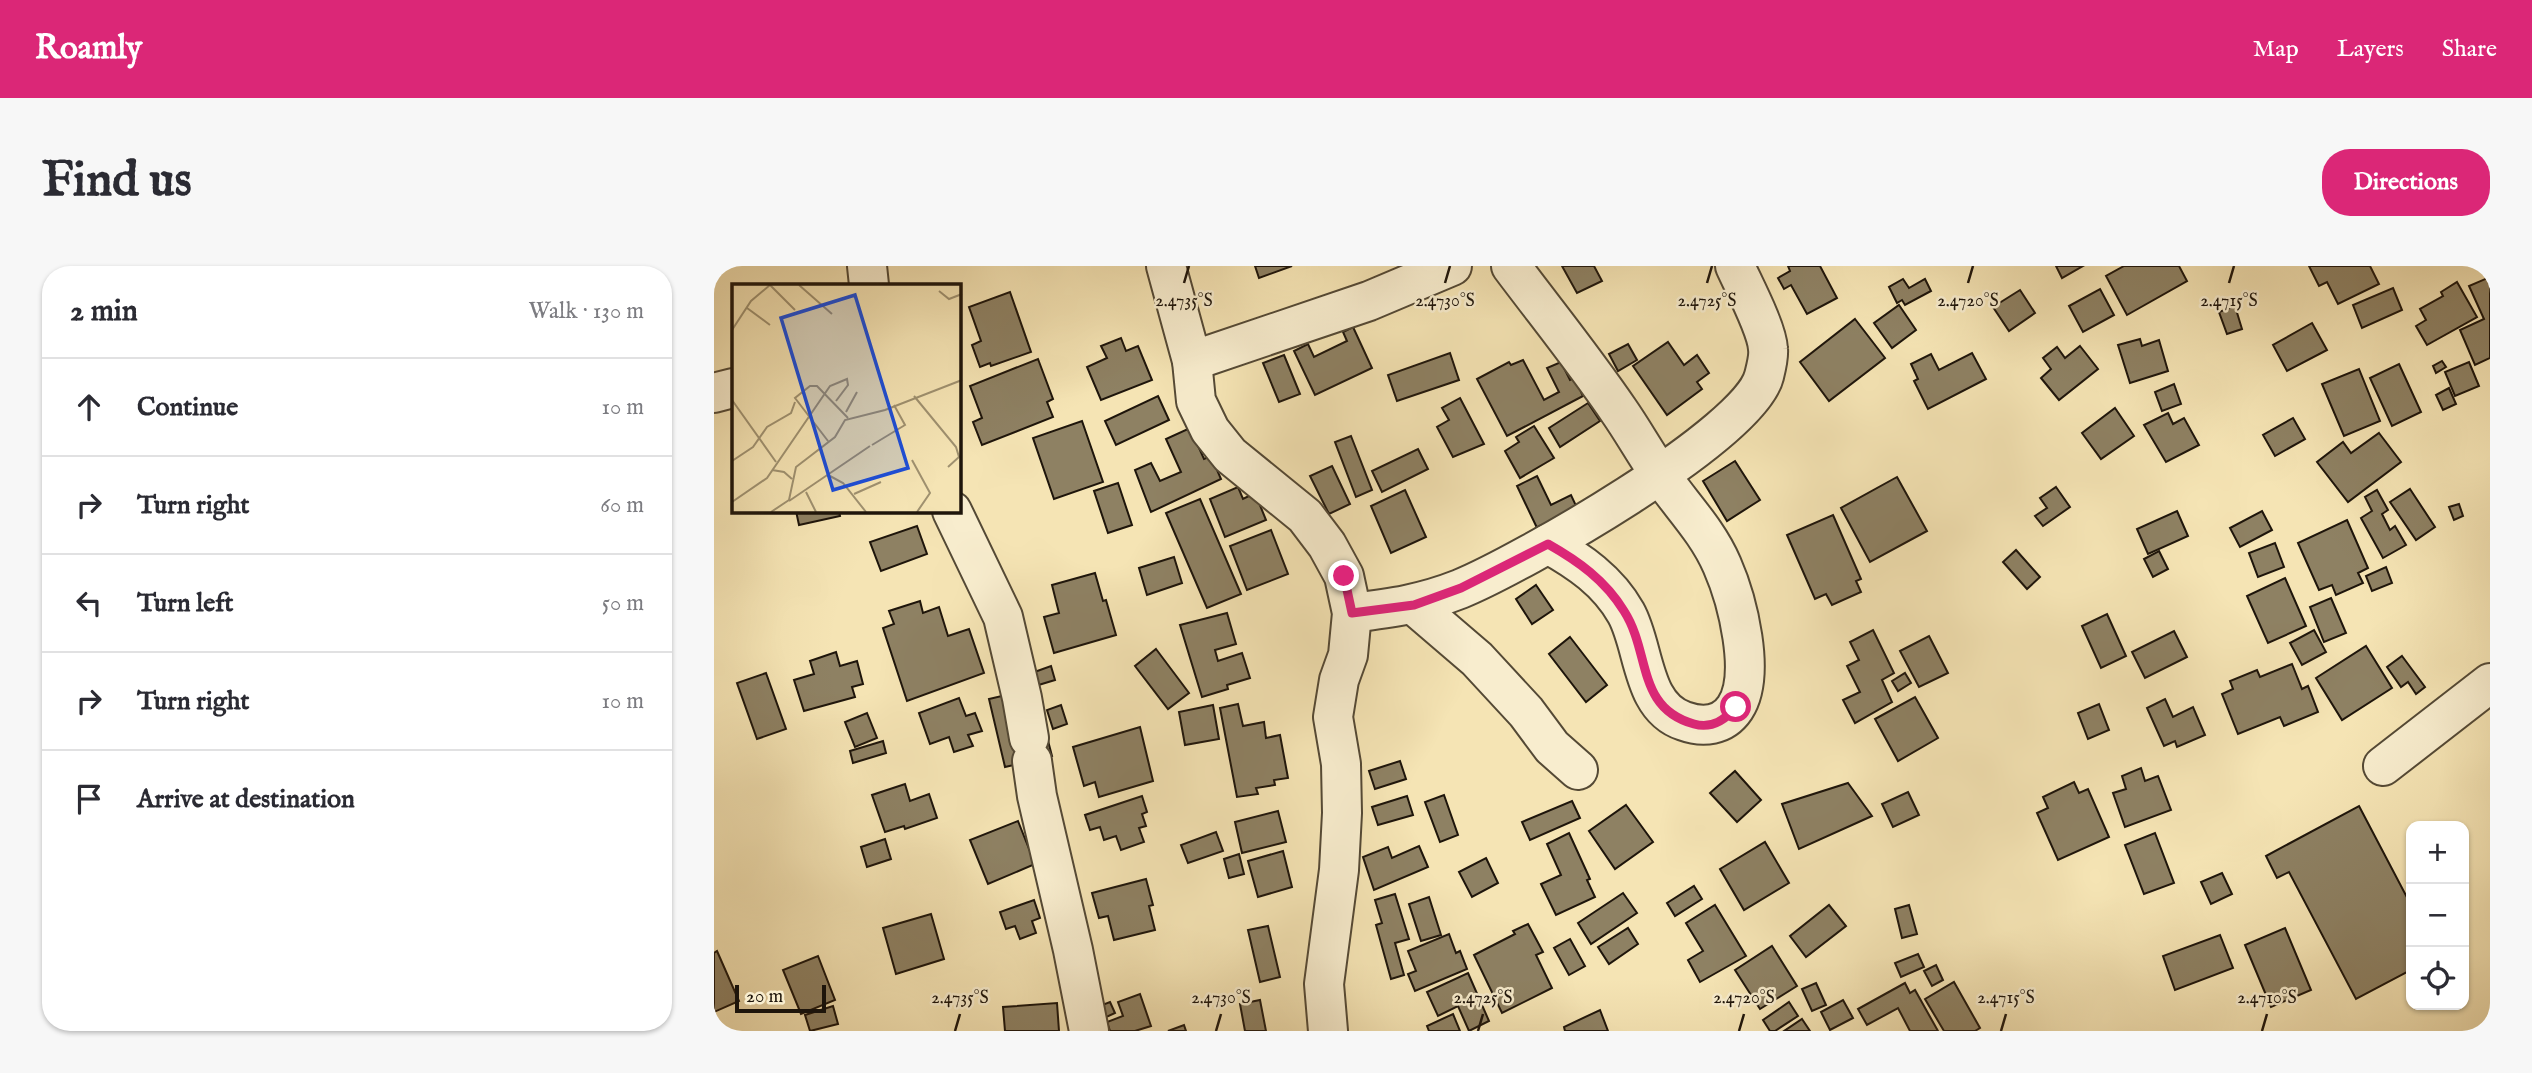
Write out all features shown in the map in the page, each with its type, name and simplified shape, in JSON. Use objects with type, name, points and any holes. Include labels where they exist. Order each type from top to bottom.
[{"type":"street","points":[[1166,266],[1192,361],[1196,401],[1210,430],[1230,455],[1305,516],[1327,545],[1344,576],[1352,613],[1348,654],[1339,680],[1333,717],[1341,764],[1342,813],[1339,870],[1324,984],[1328,1031]]},
{"type":"street","points":[[1192,361],[1369,301],[1452,266]]},
{"type":"street","points":[[1511,266],[1596,378],[1660,475],[1707,537],[1722,565],[1743,642],[1746,670],[1743,691],[1736,707],[1725,720],[1702,727],[1680,720],[1662,707],[1651,690],[1637,637],[1625,611],[1601,580],[1576,560],[1548,544]]},
{"type":"street","points":[[1352,613],[1414,605],[1461,588],[1548,544],[1660,475],[1744,408],[1764,379],[1768,349],[1735,266]]},
{"type":"street","points":[[714,393],[732,388]]},
{"type":"street","points":[[953,513],[1003,617],[1022,698],[1040,810],[1089,1031]]},
{"type":"street","points":[[1414,605],[1476,659],[1526,712],[1552,747],[1578,770]]},
{"type":"street","points":[[2383,766],[2490,683]]},
{"type":"building","points":[[1255,266],[1292,266],[1259,278]]},
{"type":"building","points":[[1562,266],[1594,266],[1602,281],[1577,293]]},
{"type":"building","points":[[1788,266],[1820,266],[1837,298],[1807,314],[1791,285],[1784,289],[1778,278],[1790,271]]},
{"type":"building","points":[[2056,266],[2083,266],[2062,278]]},
{"type":"building","points":[[2124,266],[2179,266],[2187,281],[2127,315],[2106,276]]},
{"type":"building","points":[[2309,266],[2370,266],[2379,284],[2338,304],[2327,282],[2319,286]]},
{"type":"building","points":[[2490,277],[2490,358],[2475,365],[2460,330],[2484,319],[2469,286]]},
{"type":"building","points":[[1903,279],[1909,288],[1925,279],[1931,291],[1905,305],[1902,300],[1897,303],[1889,287]]},
{"type":"building","points":[[2457,282],[2477,317],[2427,345],[2416,326],[2426,320],[2420,309],[2443,296],[2441,292]]},
{"type":"building","points":[[2393,288],[2402,310],[2362,328],[2353,305]]},
{"type":"building","points":[[2100,289],[2114,315],[2083,332],[2069,306]]},
{"type":"building","points":[[2020,290],[2035,313],[2009,331],[1993,307]]},
{"type":"building","points":[[1010,292],[1031,352],[991,366],[990,363],[980,367],[972,345],[981,341],[969,307]]},
{"type":"building","points":[[1899,305],[1916,330],[1892,348],[1874,323]]},
{"type":"building","points":[[2235,306],[2242,329],[2227,334],[2219,312]]},
{"type":"building","points":[[1855,319],[1885,358],[1829,401],[1800,362]]},
{"type":"building","points":[[2312,323],[2327,350],[2287,371],[2273,345]]},
{"type":"building","points":[[1353,327],[1372,368],[1315,395],[1294,351],[1308,344],[1314,357],[1347,341],[1343,332]]},
{"type":"building","points":[[1121,338],[1126,351],[1138,346],[1152,380],[1101,400],[1087,367],[1107,358],[1101,346]]},
{"type":"building","points":[[2140,339],[2142,346],[2159,340],[2168,371],[2130,383],[2118,345]]},
{"type":"building","points":[[1668,342],[1684,365],[1697,355],[1709,373],[1697,382],[1702,389],[1667,415],[1633,366]]},
{"type":"building","points":[[1628,344],[1637,360],[1618,371],[1609,354]]},
{"type":"building","points":[[2080,346],[2098,369],[2059,400],[2041,378],[2051,369],[2043,358],[2057,347],[2065,358]]},
{"type":"building","points":[[1450,353],[1459,380],[1397,401],[1388,375]]},
{"type":"building","points":[[1972,353],[1986,379],[1928,409],[1914,381],[1918,379],[1911,364],[1931,354],[1939,370]]},
{"type":"building","points":[[1284,355],[1300,394],[1279,402],[1263,363]]},
{"type":"building","points":[[1038,359],[1053,399],[1047,402],[1053,417],[982,445],[973,422],[982,418],[970,386]]},
{"type":"building","points":[[1523,360],[1544,400],[1559,392],[1547,368],[1561,362],[1570,380],[1581,375],[1588,388],[1581,392],[1583,396],[1507,436],[1477,379],[1509,362],[1511,365]]},
{"type":"building","points":[[2442,361],[2446,367],[2436,373],[2433,366]]},
{"type":"building","points":[[2469,362],[2479,386],[2455,396],[2445,372]]},
{"type":"building","points":[[2399,364],[2421,412],[2392,426],[2370,378]]},
{"type":"building","points":[[2359,369],[2380,421],[2344,436],[2322,384]]},
{"type":"building","points":[[2174,384],[2181,404],[2162,411],[2155,392]]},
{"type":"building","points":[[2449,388],[2456,404],[2443,410],[2436,395]]},
{"type":"building","points":[[1158,396],[1169,420],[1116,445],[1105,421]]},
{"type":"building","points":[[1460,398],[1484,444],[1453,457],[1437,427],[1449,420],[1442,408]]},
{"type":"building","points":[[1588,403],[1600,421],[1560,447],[1549,428]]},
{"type":"building","points":[[2115,408],[2134,436],[2101,459],[2082,433]]},
{"type":"building","points":[[2168,413],[2173,424],[2184,418],[2199,445],[2166,462],[2144,425]]},
{"type":"building","points":[[2293,418],[2305,439],[2275,456],[2263,435]]},
{"type":"building","points":[[1082,421],[1103,482],[1054,499],[1033,438]]},
{"type":"building","points":[[1534,426],[1554,458],[1520,478],[1505,451],[1519,442],[1516,437]]},
{"type":"building","points":[[1190,428],[1204,459],[1211,456],[1221,479],[1151,512],[1135,470],[1151,463],[1160,481],[1181,472],[1166,439]]},
{"type":"building","points":[[2379,433],[2401,462],[2348,502],[2317,462],[2343,442],[2351,453]]},
{"type":"building","points":[[1351,436],[1372,490],[1356,497],[1335,442]]},
{"type":"building","points":[[1418,449],[1428,469],[1382,492],[1372,471]]},
{"type":"building","points":[[1735,461],[1760,500],[1727,521],[1703,481]]},
{"type":"building","points":[[1332,466],[1350,504],[1329,514],[1310,476]]},
{"type":"building","points":[[1537,476],[1551,505],[1571,495],[1578,510],[1539,532],[1517,486]]},
{"type":"building","points":[[1897,477],[1927,531],[1870,562],[1841,508]]},
{"type":"building","points":[[1118,483],[1132,525],[1108,533],[1094,491]]},
{"type":"building","points":[[1238,487],[1243,499],[1255,493],[1266,520],[1225,537],[1210,499]]},
{"type":"building","points":[[2056,487],[2070,507],[2043,526],[2035,516],[2047,508],[2040,498]]},
{"type":"building","points":[[2410,489],[2435,527],[2416,540],[2390,502]]},
{"type":"building","points":[[1405,490],[1426,537],[1391,553],[1371,506]]},
{"type":"building","points":[[2377,490],[2388,510],[2382,514],[2390,530],[2395,526],[2406,545],[2383,558],[2361,518],[2372,511],[2365,497]]},
{"type":"building","points":[[1200,499],[1241,594],[1207,608],[1166,513]]},
{"type":"building","points":[[2459,504],[2463,516],[2454,520],[2449,507]]},
{"type":"building","points":[[2177,511],[2188,536],[2148,554],[2137,529]]},
{"type":"building","points":[[2262,511],[2272,530],[2240,547],[2230,528]]},
{"type":"building","points":[[796,513],[839,513],[840,516],[799,525]]},
{"type":"building","points":[[1833,515],[1861,579],[1856,581],[1861,592],[1832,605],[1826,594],[1815,599],[1787,535]]},
{"type":"building","points":[[2347,520],[2368,568],[2358,573],[2363,583],[2336,595],[2332,585],[2319,590],[2298,543]]},
{"type":"building","points":[[917,526],[927,554],[881,571],[870,542]]},
{"type":"building","points":[[1271,530],[1288,574],[1247,590],[1230,546]]},
{"type":"building","points":[[2275,543],[2284,567],[2258,577],[2249,553]]},
{"type":"building","points":[[2016,550],[2040,577],[2027,589],[2003,562]]},
{"type":"building","points":[[2159,551],[2168,569],[2153,577],[2144,559]]},
{"type":"building","points":[[1174,557],[1182,583],[1147,595],[1139,568]]},
{"type":"building","points":[[2386,567],[2392,583],[2372,591],[2366,576]]},
{"type":"building","points":[[1095,573],[1116,635],[1054,653],[1044,617],[1059,613],[1052,585]]},
{"type":"building","points":[[2285,578],[2306,626],[2268,643],[2247,596]]},
{"type":"building","points":[[1536,585],[1553,610],[1532,624],[1516,599]]},
{"type":"building","points":[[2331,598],[2346,633],[2324,642],[2310,607]]},
{"type":"building","points":[[920,601],[923,613],[939,607],[948,636],[969,629],[984,673],[907,701],[883,628],[894,624],[889,611]]},
{"type":"building","points":[[1227,613],[1236,644],[1215,650],[1218,661],[1242,653],[1250,678],[1227,685],[1228,689],[1202,697],[1180,625]]},
{"type":"building","points":[[2107,614],[2126,656],[2101,668],[2082,626]]},
{"type":"building","points":[[1873,630],[1894,673],[1882,680],[1892,702],[1855,723],[1843,700],[1860,692],[1847,666],[1859,660],[1850,642]]},
{"type":"building","points":[[2314,630],[2326,652],[2302,665],[2290,643]]},
{"type":"building","points":[[2174,631],[2187,657],[2145,678],[2132,652]]},
{"type":"building","points":[[1929,636],[1948,673],[1919,687],[1900,651]]},
{"type":"building","points":[[1570,637],[1607,685],[1586,702],[1549,654]]},
{"type":"building","points":[[2366,646],[2392,688],[2342,720],[2316,678]]},
{"type":"building","points":[[1156,649],[1189,693],[1168,709],[1135,666]]},
{"type":"building","points":[[836,652],[840,666],[857,661],[863,684],[852,687],[855,697],[804,711],[794,680],[814,674],[810,661]]},
{"type":"building","points":[[2402,656],[2425,687],[2416,694],[2408,682],[2401,687],[2387,667]]},
{"type":"building","points":[[2292,664],[2302,689],[2308,686],[2318,712],[2284,726],[2280,717],[2238,734],[2222,694],[2233,689],[2230,681],[2257,670],[2260,677]]},
{"type":"building","points":[[1051,666],[1055,680],[1032,687],[1029,674]]},
{"type":"building","points":[[766,673],[786,729],[757,739],[737,683]]},
{"type":"building","points":[[1905,673],[1911,683],[1898,691],[1892,681]]},
{"type":"building","points":[[1010,694],[1046,733],[1052,756],[1005,767],[989,699]]},
{"type":"building","points":[[1915,697],[1938,738],[1898,761],[1875,719]]},
{"type":"building","points":[[959,698],[966,716],[975,713],[982,731],[968,735],[973,746],[954,752],[949,737],[930,744],[919,713]]},
{"type":"building","points":[[2165,699],[2173,717],[2193,707],[2205,735],[2177,747],[2175,741],[2164,746],[2147,708]]},
{"type":"building","points":[[1238,704],[1243,726],[1264,722],[1266,738],[1280,735],[1288,778],[1274,780],[1275,785],[1256,788],[1258,794],[1237,797],[1220,708]]},
{"type":"building","points":[[2099,704],[2109,730],[2088,739],[2078,713]]},
{"type":"building","points":[[1061,705],[1067,724],[1053,729],[1047,710]]},
{"type":"building","points":[[1213,705],[1219,739],[1185,745],[1179,712]]},
{"type":"building","points":[[867,713],[877,738],[855,747],[845,722]]},
{"type":"building","points":[[1140,727],[1153,781],[1099,797],[1095,782],[1084,786],[1073,747]]},
{"type":"building","points":[[883,741],[886,753],[853,763],[850,751]]},
{"type":"building","points":[[1400,761],[1406,779],[1375,789],[1369,771]]},
{"type":"building","points":[[2141,768],[2145,781],[2158,776],[2171,810],[2125,827],[2113,793],[2126,789],[2122,776]]},
{"type":"building","points":[[1735,771],[1761,800],[1737,822],[1710,793]]},
{"type":"building","points":[[2074,782],[2079,793],[2088,789],[2109,837],[2058,860],[2037,813],[2048,808],[2043,797]]},
{"type":"building","points":[[1848,783],[1872,816],[1799,849],[1782,804]]},
{"type":"building","points":[[905,784],[910,801],[929,794],[937,818],[905,829],[904,826],[885,832],[872,795]]},
{"type":"building","points":[[1908,792],[1919,815],[1893,827],[1882,804]]},
{"type":"building","points":[[1444,795],[1458,835],[1440,842],[1425,802]]},
{"type":"building","points":[[1142,796],[1147,812],[1142,814],[1146,826],[1139,828],[1144,842],[1121,850],[1116,836],[1104,840],[1100,827],[1090,830],[1085,815]]},
{"type":"building","points":[[1407,796],[1413,815],[1378,825],[1372,807]]},
{"type":"building","points":[[1572,801],[1580,818],[1530,840],[1522,822]]},
{"type":"building","points":[[1626,805],[1653,842],[1615,869],[1589,831]]},
{"type":"building","points":[[2359,806],[2406,895],[2406,973],[2356,999],[2289,872],[2277,878],[2266,856]]},
{"type":"building","points":[[1278,811],[1286,842],[1242,853],[1235,822]]},
{"type":"building","points":[[1018,821],[1035,864],[988,884],[970,840]]},
{"type":"building","points":[[1216,832],[1223,851],[1188,863],[1181,845]]},
{"type":"building","points":[[1569,833],[1590,879],[1587,880],[1595,897],[1556,915],[1541,884],[1561,875],[1547,844]]},
{"type":"building","points":[[2155,833],[2174,883],[2144,894],[2125,845]]},
{"type":"building","points":[[885,839],[891,859],[867,867],[861,847]]},
{"type":"building","points":[[1765,842],[1789,883],[1744,910],[1720,869]]},
{"type":"building","points":[[1419,846],[1428,867],[1374,890],[1363,857],[1388,847],[1392,858]]},
{"type":"building","points":[[1283,851],[1292,887],[1258,897],[1248,861]]},
{"type":"building","points":[[1239,854],[1244,874],[1229,878],[1224,859]]},
{"type":"building","points":[[1486,858],[1498,883],[1472,897],[1459,872]]},
{"type":"building","points":[[2222,873],[2232,894],[2211,904],[2201,882]]},
{"type":"building","points":[[1146,879],[1153,905],[1149,906],[1155,930],[1114,940],[1108,916],[1099,918],[1092,893]]},
{"type":"building","points":[[1694,886],[1702,899],[1675,916],[1667,903]]},
{"type":"building","points":[[1623,893],[1637,913],[1591,944],[1578,923]]},
{"type":"building","points":[[1395,894],[1409,939],[1395,943],[1404,975],[1391,979],[1376,925],[1382,923],[1375,900]]},
{"type":"building","points":[[1429,897],[1441,935],[1421,941],[1409,904]]},
{"type":"building","points":[[1034,900],[1040,918],[1032,921],[1036,933],[1020,939],[1015,926],[1006,929],[1000,912]]},
{"type":"building","points":[[1715,905],[1746,956],[1700,982],[1688,960],[1703,951],[1686,923]]},
{"type":"building","points":[[1829,905],[1846,926],[1806,957],[1790,936]]},
{"type":"building","points":[[1909,905],[1917,934],[1902,938],[1895,909]]},
{"type":"building","points":[[931,914],[944,959],[896,974],[883,928]]},
{"type":"building","points":[[1528,924],[1543,952],[1536,955],[1552,988],[1502,1013],[1474,955],[1515,934],[1513,931]]},
{"type":"building","points":[[1268,926],[1280,977],[1260,982],[1248,930]]},
{"type":"building","points":[[1628,928],[1638,944],[1609,964],[1598,947]]},
{"type":"building","points":[[2285,928],[2311,990],[2271,1007],[2245,945]]},
{"type":"building","points":[[1449,934],[1456,953],[1460,951],[1467,969],[1415,991],[1408,974],[1416,971],[1408,951]]},
{"type":"building","points":[[2220,935],[2233,968],[2175,990],[2163,956]]},
{"type":"building","points":[[1570,939],[1585,966],[1569,975],[1554,948]]},
{"type":"building","points":[[1772,946],[1797,986],[1760,1009],[1735,970]]},
{"type":"building","points":[[717,951],[739,1001],[714,1012],[714,953]]},
{"type":"building","points":[[1918,954],[1924,967],[1901,977],[1895,963]]},
{"type":"building","points":[[818,956],[835,1000],[801,1014],[783,970]]},
{"type":"building","points":[[1936,965],[1943,980],[1932,986],[1924,971]]},
{"type":"building","points":[[1468,973],[1489,1021],[1469,1031],[1458,1006],[1438,1016],[1427,992]]},
{"type":"building","points":[[1954,982],[1980,1028],[1975,1031],[1944,1031],[1925,999]]},
{"type":"building","points":[[1816,983],[1826,1005],[1812,1011],[1802,989]]},
{"type":"building","points":[[1905,983],[1910,993],[1915,990],[1938,1031],[1910,1031],[1898,1008],[1867,1025],[1858,1009]]},
{"type":"building","points":[[1140,994],[1151,1026],[1135,1031],[1110,1031],[1107,1022],[1123,1016],[1118,1002]]},
{"type":"building","points":[[1260,1000],[1266,1031],[1245,1031],[1240,1004]]},
{"type":"building","points":[[1843,1000],[1853,1018],[1830,1030],[1821,1012]]},
{"type":"building","points":[[1110,1002],[1115,1013],[1102,1019],[1097,1007]]},
{"type":"building","points":[[1789,1002],[1798,1016],[1775,1031],[1770,1031],[1763,1020]]},
{"type":"building","points":[[1057,1003],[1059,1031],[1005,1031],[1003,1007]]},
{"type":"building","points":[[833,1006],[838,1024],[810,1031],[805,1015]]},
{"type":"building","points":[[1600,1010],[1608,1031],[1565,1031],[1564,1027]]},
{"type":"building","points":[[1453,1014],[1460,1031],[1429,1031],[1427,1026]]},
{"type":"building","points":[[1802,1019],[1810,1031],[1784,1031]]},
{"type":"building","points":[[1184,1025],[1186,1031],[1168,1031]]},
{"type":"route","points":[[1344,576],[1352,613],[1414,605],[1461,588],[1548,544],[1576,560],[1601,580],[1625,611],[1637,637],[1651,690],[1662,707],[1680,720],[1702,727],[1725,720],[1736,707]]}]
